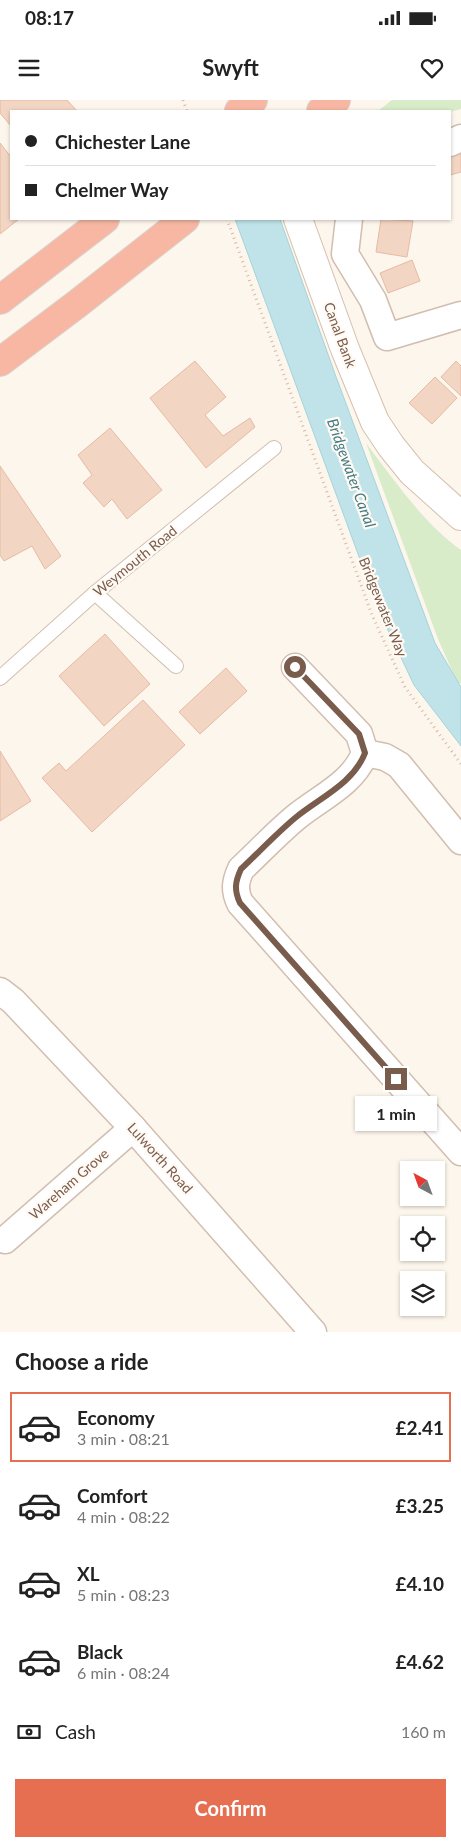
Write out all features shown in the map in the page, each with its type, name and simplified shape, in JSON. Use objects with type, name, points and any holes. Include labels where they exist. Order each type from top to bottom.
[{"type":"highway","points":[[240,110],[254,100]]},
{"type":"highway","points":[[322,110],[336,100]]},
{"type":"highway","points":[[0,300],[104,220]]},
{"type":"highway","points":[[0,362],[184,220]]},
{"type":"main road","name":"Canal Bank","points":[[298,220],[371,414],[391,446],[412,472],[461,516]]},
{"type":"street","points":[[349,220],[346,254],[373,300],[387,337],[461,315]]},
{"type":"street","points":[[295,667],[359,734],[365,753],[358,768],[323,800],[296,817],[241,869],[237,878],[236,894],[240,903],[461,1152]]},
{"type":"street","points":[[365,753],[385,757],[399,765],[461,841]]},
{"type":"street","name":"Lulworth Road","points":[[0,991],[13,1001],[133,1128],[313,1332]]},
{"type":"street","name":"Wareham Grove","points":[[5,1240],[133,1128]]},
{"type":"lane","name":"Weymouth Road","points":[[0,678],[95,593],[274,448]]},
{"type":"lane","points":[[95,593],[176,666]]},
{"type":"path","name":"Bridgewater Way","points":[[227,220],[372,615],[405,687],[461,764]]},
{"type":"green space","points":[[392,100],[461,100],[461,109],[451,112],[451,110],[379,110]]},
{"type":"green space","points":[[366,443],[398,486],[422,514],[461,550],[461,683],[458,684],[438,639]]},
{"type":"water","name":"Bridgewater Canal","points":[[235,220],[280,220],[335,374],[435,643],[461,687],[461,746],[414,685],[379,611]]},
{"type":"pier","points":[[198,100],[241,100],[245,110],[193,110],[191,106]]},
{"type":"building","points":[[0,100],[67,100],[76,110],[10,110],[10,125],[0,113]]},
{"type":"building","points":[[0,143],[10,156],[10,220],[18,220],[0,234]]},
{"type":"building","points":[[461,149],[461,172],[451,175],[451,153]]},
{"type":"building","points":[[381,220],[413,221],[407,257],[376,252]]},
{"type":"building","points":[[412,260],[420,281],[388,293],[380,273]]},
{"type":"building","points":[[195,361],[226,397],[205,415],[223,436],[250,418],[255,427],[206,468],[150,398]]},
{"type":"building","points":[[456,361],[461,366],[461,396],[441,377]]},
{"type":"building","points":[[435,377],[457,398],[432,424],[409,403]]},
{"type":"building","points":[[110,428],[162,490],[127,519],[112,499],[104,507],[83,483],[92,475],[78,455]]},
{"type":"building","points":[[0,466],[61,556],[45,569],[32,546],[4,561],[0,555]]},
{"type":"building","points":[[105,634],[150,684],[104,726],[59,676]]},
{"type":"building","points":[[226,668],[247,691],[200,734],[179,712]]},
{"type":"building","points":[[143,700],[185,745],[92,832],[42,778],[59,763],[66,771]]},
{"type":"building","points":[[0,751],[31,801],[0,821]]},
{"type":"route","points":[[295,667],[351,724],[361,738],[365,753],[358,768],[323,800],[296,817],[241,869],[235,886],[236,894],[240,903],[396,1079]]}]
